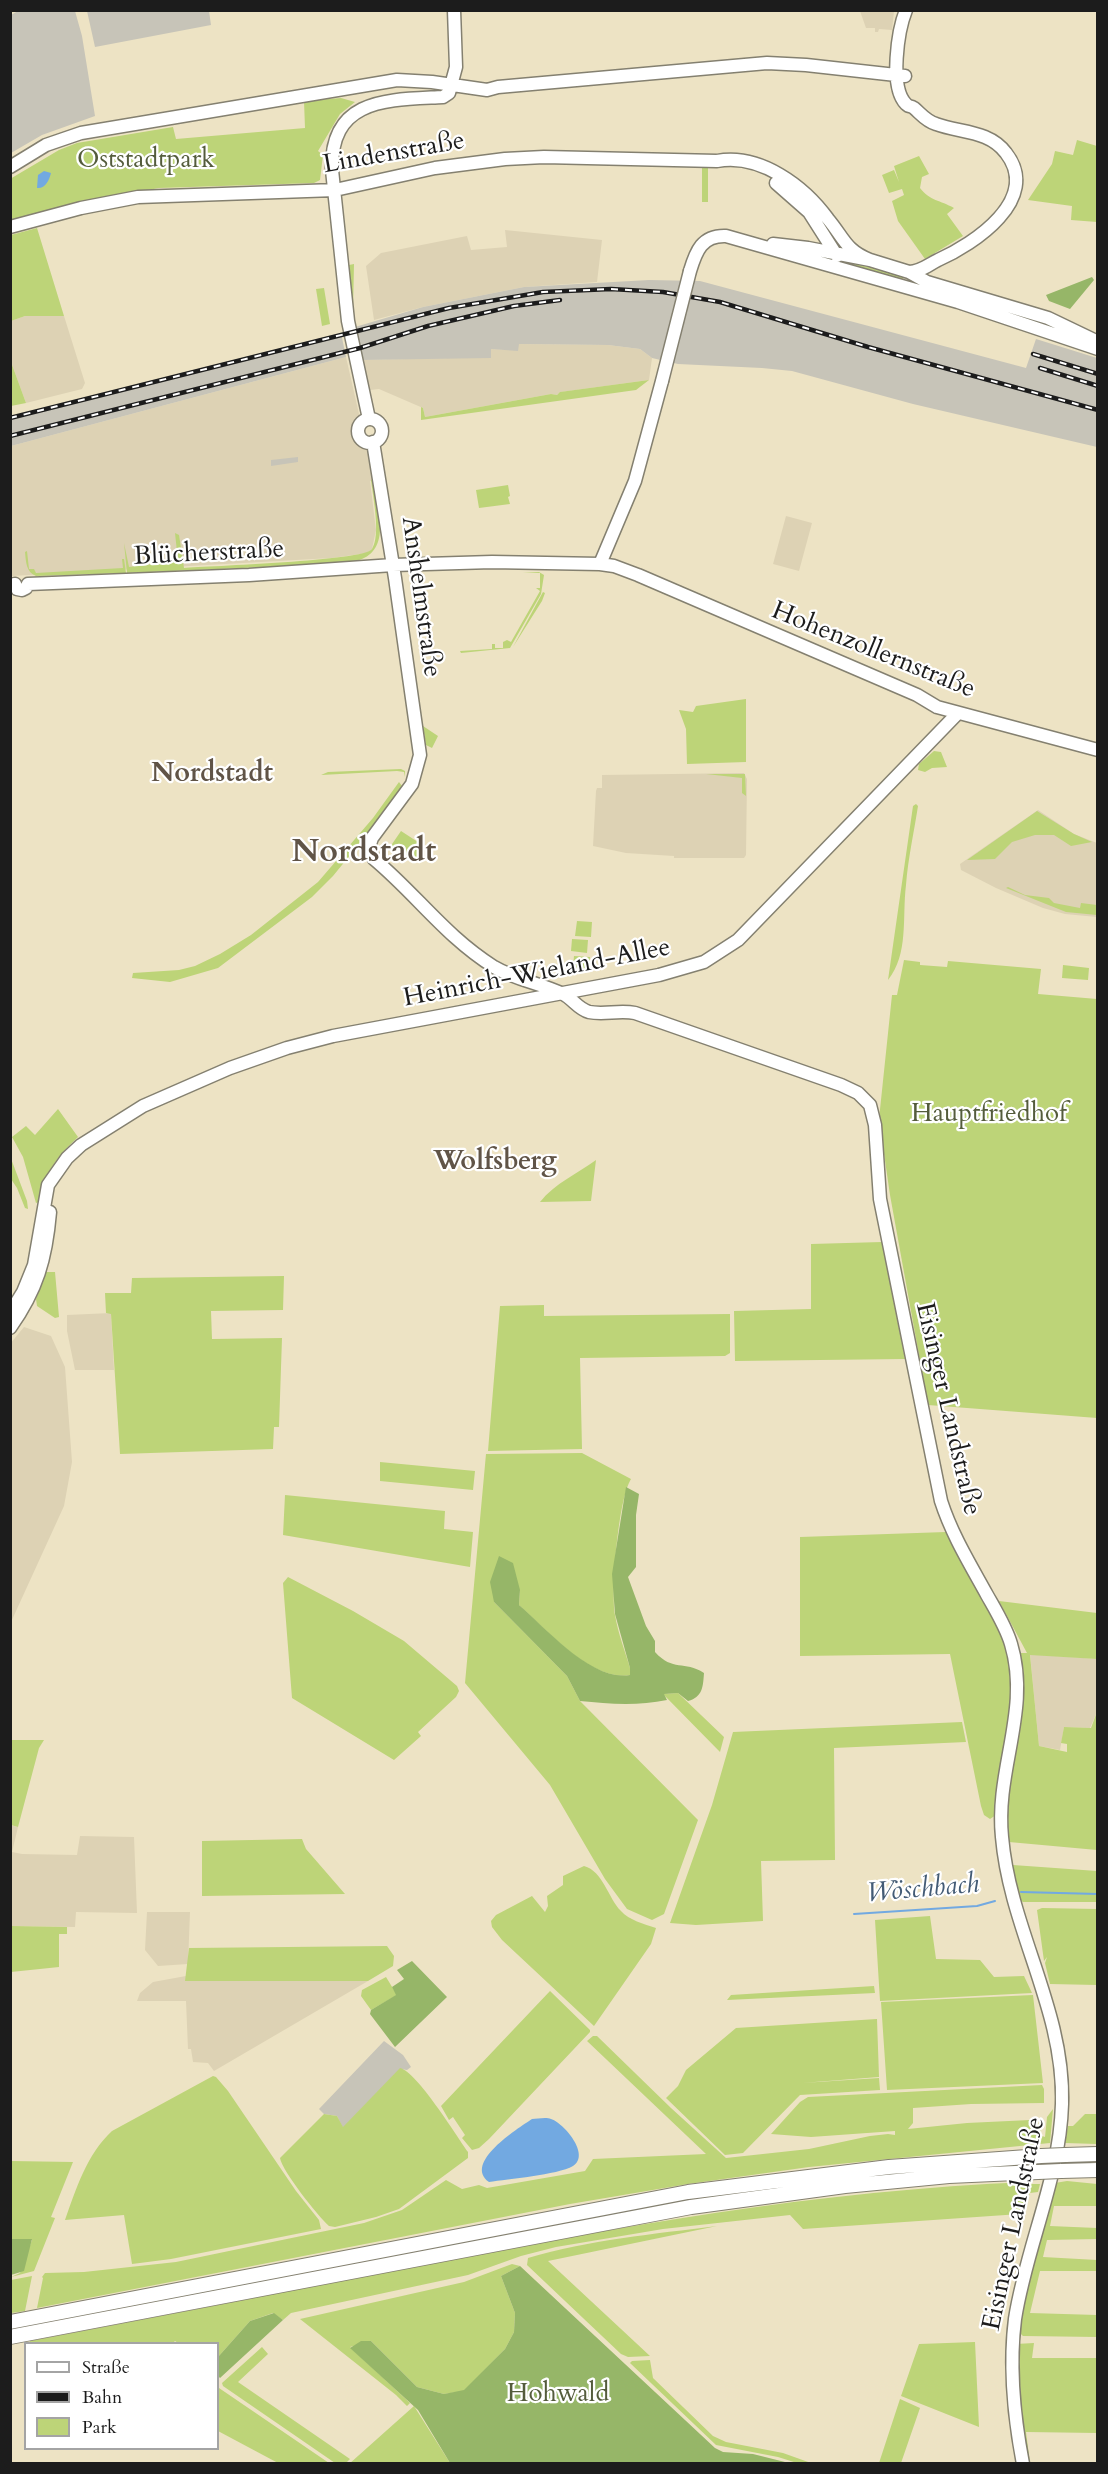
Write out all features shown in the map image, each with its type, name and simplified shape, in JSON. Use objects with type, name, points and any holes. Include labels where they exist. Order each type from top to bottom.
[{"type":"highway","points":[[10,2322],[688,2192],[859,2170],[1041,2156],[1098,2154]]},
{"type":"highway","points":[[10,2337],[680,2209],[845,2186],[949,2176],[1098,2170]]},
{"type":"main road","points":[[453,82],[457,63],[454,10]]},
{"type":"main road","points":[[906,10],[898,41],[904,102],[924,118],[936,124],[973,132],[995,142],[1006,152],[1014,167],[1015,190],[1003,214],[986,231],[945,257],[916,272],[909,272]]},
{"type":"main road","points":[[901,76],[906,40],[915,10]]},
{"type":"main road","points":[[10,167],[46,145],[75,135],[397,80],[414,74],[453,82],[498,87],[768,63],[901,76]]},
{"type":"main road","name":"Anshelmstraße","points":[[453,82],[425,96],[374,103],[348,119],[334,147],[332,161],[348,321],[369,419],[360,425],[359,433],[365,441],[373,442],[419,742],[419,759],[412,784],[372,837],[369,847],[374,859],[436,922],[469,949],[510,975],[563,994]]},
{"type":"main road","name":"Lindenstraße","points":[[10,228],[81,208],[147,196],[335,190],[435,168],[505,159],[544,157],[717,161],[728,159],[744,160],[777,174],[817,206],[847,248],[870,260]]},
{"type":"main road","name":"Lindenstraße","points":[[717,161],[756,172],[775,182],[805,207],[848,272]]},
{"type":"main road","points":[[814,253],[824,244],[824,233]]},
{"type":"main road","points":[[600,564],[637,476],[695,256],[704,241],[712,237],[726,236],[757,244],[814,253],[835,253],[870,260],[1048,318],[1098,342]]},
{"type":"main road","points":[[814,253],[848,272],[904,287],[1098,349]]},
{"type":"main road","points":[[904,287],[921,278],[945,257]]},
{"type":"main road","name":"Hohenzollernstraße","points":[[611,537],[616,559],[638,575]]},
{"type":"main road","name":"Hohenzollernstraße","points":[[393,565],[492,562],[611,566],[638,575],[957,714],[1098,750]]},
{"type":"main road","name":"Blücherstraße","points":[[18,584],[238,575],[393,565]]},
{"type":"main road","name":"Heinrich-Wieland-Allee","points":[[35,1275],[47,1249],[50,1212],[59,1170],[91,1137],[143,1106],[192,1083],[252,1060],[343,1034],[563,994],[696,965],[725,950],[757,922],[850,822],[957,714]]},
{"type":"main road","name":"Eisinger Landstraße","points":[[563,994],[585,1011],[635,1012],[841,1085],[858,1093],[867,1101],[874,1119],[880,1199],[941,1501],[952,1531],[1011,1642],[1018,1679],[1016,1714],[1000,1801],[1003,1851],[1014,1906],[1054,2022],[1061,2063],[1062,2096],[1058,2142],[1014,2328],[1014,2391],[1023,2463]]},
{"type":"main road","points":[[10,1313],[35,1275]]},
{"type":"main road","points":[[10,1328],[22,1311],[35,1275]]},
{"type":"shaded area","points":[[18,11],[75,11],[82,36],[95,116],[42,135],[11,153],[11,15]]},
{"type":"shaded area","points":[[87,11],[209,11],[211,25],[95,47]]},
{"type":"shaded area","points":[[860,11],[894,11],[892,30],[879,29],[875,32],[875,28],[866,28]]},
{"type":"shaded area","points":[[505,230],[602,240],[597,282],[524,287],[423,307],[374,320],[366,266],[381,253],[467,236],[471,250],[507,247]]},
{"type":"shaded area","points":[[649,280],[700,281],[1026,368],[1036,339],[1097,358],[1097,447],[913,404],[792,371],[678,364],[652,358],[640,349],[608,345],[519,344],[518,351],[491,349],[491,358],[363,360],[355,327],[423,307],[524,287]]},
{"type":"shaded area","points":[[25,316],[64,316],[85,383],[82,389],[26,403],[11,362],[11,321]]},
{"type":"shaded area","points":[[341,333],[346,357],[11,446],[11,416]]},
{"type":"shaded area","points":[[518,344],[608,345],[640,349],[652,358],[649,380],[561,392],[557,395],[551,394],[425,417],[423,408],[379,389],[370,390],[363,360],[491,357],[490,349],[517,350]]},
{"type":"shaded area","points":[[346,357],[374,480],[370,481],[376,530],[372,549],[368,553],[332,558],[11,576],[11,446]]},
{"type":"shaded area","points":[[298,457],[298,462],[271,466],[271,460]]},
{"type":"shaded area","points":[[786,516],[812,523],[799,571],[773,564]]},
{"type":"shaded area","points":[[744,773],[747,779],[746,855],[744,858],[674,858],[674,856],[626,853],[593,846],[596,791],[597,788],[602,788],[602,775]]},
{"type":"shaded area","points":[[1038,810],[1074,834],[1097,843],[1097,917],[1065,914],[1043,908],[961,870],[960,864]]},
{"type":"shaded area","points":[[111,1313],[114,1370],[75,1370],[67,1331],[67,1315]]},
{"type":"shaded area","points":[[24,1327],[51,1336],[65,1367],[72,1462],[64,1506],[11,1622],[10,1344]]},
{"type":"shaded area","points":[[1030,1654],[1097,1659],[1097,1712],[1090,1728],[1064,1727],[1060,1750],[1039,1746]]},
{"type":"shaded area","points":[[10,1825],[18,1827],[12,1852],[22,1854],[77,1855],[80,1836],[134,1837],[137,1913],[76,1912],[75,1927],[11,1926]]},
{"type":"shaded area","points":[[147,1912],[190,1912],[188,1964],[158,1966],[145,1950]]},
{"type":"shaded area","points":[[186,1976],[186,1981],[368,1981],[214,2071],[208,2063],[193,2062],[191,2049],[188,2049],[186,2001],[137,2001],[140,1993],[153,1982]]},
{"type":"shaded area","points":[[384,2041],[403,2055],[411,2067],[407,2070],[400,2069],[343,2128],[337,2116],[324,2114],[319,2109]]},
{"type":"green space","name":"Oststadtpark","points":[[341,98],[355,102],[340,114],[318,151],[323,155],[320,180],[314,183],[159,188],[78,202],[11,221],[10,179],[59,150],[77,143],[173,127],[176,139],[305,128],[304,101]]},
{"type":"green space","points":[[1077,140],[1097,146],[1097,222],[1071,220],[1072,206],[1028,200],[1052,164],[1055,151],[1073,155]]},
{"type":"green space","points":[[919,156],[929,174],[922,177],[920,188],[931,198],[954,208],[947,214],[963,236],[925,259],[898,221],[892,201],[904,195],[902,189],[889,193],[882,175],[894,170],[899,182],[894,166]]},
{"type":"green space","points":[[702,166],[708,166],[708,202],[702,202]]},
{"type":"green space","points":[[37,228],[64,316],[25,316],[11,321],[11,235]]},
{"type":"green space","points":[[849,262],[903,277],[903,279],[861,269]]},
{"type":"green space","points":[[354,264],[353,310],[349,265]]},
{"type":"green space","points":[[1092,277],[1094,280],[1070,309],[1049,301],[1046,295]]},
{"type":"green space","points":[[324,288],[330,324],[322,326],[316,289]]},
{"type":"green space","points":[[11,362],[26,403],[10,406]]},
{"type":"green space","points":[[649,380],[636,390],[421,420],[421,407],[425,417],[551,394],[557,395],[560,392]]},
{"type":"green space","points":[[371,480],[373,480],[379,512],[380,535],[371,553],[362,559],[333,564],[127,573],[124,543],[129,567],[178,561],[175,533],[179,535],[184,568],[316,560],[363,553],[372,549],[376,535]]},
{"type":"green space","points":[[508,485],[510,504],[479,508],[476,490]]},
{"type":"green space","points":[[27,551],[29,569],[34,569],[36,573],[123,568],[122,559],[124,559],[126,573],[36,576],[30,572],[27,566],[25,552]]},
{"type":"green space","points":[[539,572],[544,575],[541,594],[510,648],[461,653],[460,651],[492,649],[492,644],[495,644],[495,648],[503,648],[503,642],[507,640],[511,642],[540,591],[536,588],[540,588],[540,573],[523,573]]},
{"type":"green space","points":[[543,592],[545,593],[542,601],[513,647]]},
{"type":"green space","points":[[746,699],[746,762],[687,764],[686,729],[679,710],[693,712],[696,706]]},
{"type":"green space","points":[[423,726],[438,736],[432,748],[426,745]]},
{"type":"green space","points":[[934,751],[941,752],[947,767],[932,768],[925,772],[918,770],[919,764]]},
{"type":"green space","points":[[401,769],[405,771],[405,777],[404,772],[397,771],[321,775],[328,772]]},
{"type":"green space","points":[[706,774],[745,774],[746,796],[742,793],[742,778]]},
{"type":"green space","points":[[399,782],[402,786],[382,816],[333,876],[312,897],[218,968],[170,982],[132,978],[133,973],[179,970],[195,966],[251,935],[318,882],[373,818]]},
{"type":"green space","points":[[916,804],[918,806],[907,875],[902,947],[895,970],[888,980],[913,806]]},
{"type":"green space","points":[[1037,811],[1074,834],[1092,842],[1071,846],[1054,835],[1035,835],[1012,842],[995,859],[967,860]]},
{"type":"green space","points":[[401,831],[424,846],[413,862],[390,847]]},
{"type":"green space","points":[[1006,888],[1025,895],[1049,898],[1054,903],[1080,908],[1081,903],[1097,905],[1097,915],[1066,912]]},
{"type":"green space","points":[[577,921],[592,922],[591,937],[575,936]]},
{"type":"green space","points":[[572,939],[588,940],[587,953],[571,951]]},
{"type":"green space","points":[[574,956],[590,957],[589,969],[573,967]]},
{"type":"green space","name":"Hauptfriedhof","points":[[904,960],[920,962],[920,965],[947,967],[948,961],[1041,969],[1038,994],[1097,999],[1097,1418],[928,1405],[890,1195],[879,1119],[892,995],[897,995]]},
{"type":"green space","points":[[1063,965],[1089,968],[1088,980],[1062,978]]},
{"type":"green space","points":[[58,1109],[78,1137],[52,1166],[39,1202],[36,1203],[23,1157],[12,1137],[26,1126],[35,1135]]},
{"type":"green space","points":[[10,1156],[28,1209],[25,1208],[11,1179]]},
{"type":"green space","points":[[596,1160],[591,1201],[540,1202],[559,1184]]},
{"type":"green space","points":[[882,1242],[905,1359],[735,1361],[734,1311],[811,1309],[811,1244]]},
{"type":"green space","points":[[46,1272],[55,1272],[59,1317],[55,1318],[37,1306],[36,1299]]},
{"type":"green space","points":[[284,1276],[283,1310],[211,1311],[212,1339],[282,1338],[279,1427],[274,1427],[273,1449],[120,1454],[111,1314],[106,1313],[105,1293],[131,1293],[132,1278]]},
{"type":"green space","points":[[544,1305],[544,1316],[730,1314],[730,1353],[725,1356],[580,1358],[582,1449],[488,1451],[500,1306]]},
{"type":"green space","points":[[582,1453],[631,1479],[622,1506],[614,1586],[615,1615],[630,1675],[615,1675],[600,1670],[570,1652],[519,1605],[520,1590],[494,1602],[567,1676],[580,1701],[698,1820],[664,1914],[652,1920],[627,1909],[605,1879],[550,1785],[465,1683],[486,1454]]},
{"type":"green space","points":[[380,1462],[475,1471],[473,1490],[380,1481]]},
{"type":"green space","points":[[626,1487],[639,1494],[636,1515],[636,1567],[628,1577],[646,1626],[655,1641],[655,1652],[667,1662],[697,1669],[704,1673],[699,1694],[688,1701],[678,1693],[664,1694],[667,1700],[634,1704],[580,1701],[567,1676],[494,1602],[490,1582],[499,1556],[513,1563],[520,1590],[519,1605],[556,1639],[585,1662],[600,1670],[615,1675],[630,1675],[615,1614],[612,1574]]},
{"type":"green space","points":[[285,1495],[445,1511],[444,1529],[473,1532],[470,1567],[283,1535]]},
{"type":"green space","points":[[946,1532],[1007,1642],[1014,1678],[996,1815],[990,1819],[984,1815],[981,1806],[950,1654],[800,1656],[800,1537]]},
{"type":"green space","points":[[288,1577],[404,1641],[457,1686],[459,1691],[456,1697],[418,1732],[421,1736],[394,1760],[292,1698],[283,1583]]},
{"type":"green space","points":[[999,1601],[1097,1613],[1097,1659],[1030,1655],[1039,1746],[1067,1752],[1067,1744],[1061,1743],[1064,1727],[1091,1728],[1097,1712],[1097,1850],[1009,1842],[1013,1865],[1097,1871],[1097,1902],[1023,1902],[1016,1898],[1007,1830],[1006,1791],[1022,1709],[1023,1684],[1018,1653],[1027,1653]]},
{"type":"green space","points":[[678,1693],[724,1737],[720,1752],[663,1694]]},
{"type":"green space","points":[[962,1722],[966,1742],[834,1748],[835,1860],[761,1861],[763,1921],[696,1925],[670,1923],[712,1805],[733,1732]]},
{"type":"green space","points":[[11,1740],[44,1740],[39,1748],[18,1827],[11,1825]]},
{"type":"green space","points":[[302,1839],[306,1849],[345,1894],[202,1896],[202,1841]]},
{"type":"green space","points":[[584,1866],[591,1869],[601,1879],[616,1906],[624,1914],[656,1928],[651,1944],[594,2026],[502,1940],[492,1927],[491,1921],[496,1915],[532,1896],[545,1912],[548,1906],[547,1896],[563,1885],[563,1876]]},
{"type":"green space","points":[[1042,1908],[1097,1909],[1097,1985],[1050,1984],[1045,1963],[1047,1957],[1044,1961],[1037,1910]]},
{"type":"green space","points":[[930,1916],[936,1959],[980,1960],[994,1977],[1024,1976],[1032,1993],[880,2001],[875,1920]]},
{"type":"green space","points":[[11,1926],[67,1927],[67,1934],[59,1934],[59,1967],[11,1972]]},
{"type":"green space","points":[[387,1946],[394,1956],[393,1966],[368,1981],[185,1981],[189,1948]]},
{"type":"green space","points":[[412,1961],[447,1997],[395,2047],[370,2014],[371,2010],[396,1995],[392,1987],[404,1979],[397,1970]]},
{"type":"green space","points":[[386,1977],[397,1995],[371,2010],[361,1996],[362,1990]]},
{"type":"green space","points":[[874,1986],[875,1993],[727,2000],[731,1995]]},
{"type":"green space","points":[[550,1991],[590,2032],[489,2139],[479,2148],[472,2150],[462,2138],[465,2135],[453,2117],[449,2120],[441,2106]]},
{"type":"green space","points":[[1033,1995],[1043,2083],[887,2090],[881,2002]]},
{"type":"green space","points":[[877,2019],[879,2077],[802,2083],[879,2078],[880,2090],[800,2095],[743,2153],[725,2155],[666,2098],[678,2086],[686,2070],[736,2028]]},
{"type":"green space","points":[[597,2036],[726,2158],[809,2149],[870,2136],[895,2135],[895,2131],[811,2137],[771,2134],[800,2102],[808,2097],[1042,2085],[1044,2103],[913,2108],[913,2123],[908,2129],[1030,2120],[1039,2124],[1042,2136],[1045,2137],[1047,2117],[1053,2109],[1050,2143],[809,2167],[688,2184],[570,2204],[37,2308],[42,2277],[45,2273],[84,2272],[176,2262],[364,2223],[402,2210],[446,2180],[462,2189],[479,2185],[487,2188],[585,2171],[593,2159],[706,2154],[587,2041]]},
{"type":"green space","points":[[400,2068],[416,2080],[436,2105],[468,2152],[468,2158],[399,2209],[335,2227],[329,2226],[293,2183],[280,2158],[324,2114],[337,2116],[343,2127]]},
{"type":"green space","points":[[213,2076],[228,2091],[296,2191],[319,2220],[321,2229],[171,2259],[132,2264],[124,2215],[65,2220],[89,2161],[112,2131]]},
{"type":"green space","points":[[1085,2114],[1097,2114],[1097,2144],[1065,2143],[1068,2126],[1073,2126]]},
{"type":"green space","points":[[11,2161],[73,2162],[51,2217],[55,2218],[34,2271],[11,2277],[20,2273],[32,2240],[11,2239]]},
{"type":"green space","points":[[1038,2162],[1038,2165],[846,2180],[660,2205],[11,2330],[660,2203],[848,2178]]},
{"type":"green space","points":[[1067,2181],[1097,2184],[1097,2206],[1054,2206],[1050,2226],[1097,2228],[1097,2239],[1047,2240],[1043,2257],[1097,2260],[1097,2271],[1040,2271],[1030,2313],[1097,2315],[1097,2337],[1023,2336],[1018,2331],[1019,2317],[1055,2183]]},
{"type":"green space","points":[[1030,2182],[1030,2184],[1040,2184],[1038,2192],[1030,2193],[1020,2214],[803,2229],[790,2215],[663,2229],[556,2247],[521,2256],[468,2275],[291,2313],[283,2320],[273,2313],[250,2321],[219,2356],[219,2342],[30,2342],[487,2252],[641,2225],[796,2202],[951,2186]]},
{"type":"green space","points":[[717,2226],[548,2261],[650,2356],[628,2357],[621,2354],[527,2265],[528,2258],[574,2247],[622,2238]]},
{"type":"green space","points":[[11,2239],[32,2239],[24,2271],[11,2275]]},
{"type":"green space","points":[[512,2264],[520,2266],[501,2276],[515,2313],[514,2332],[505,2349],[464,2391],[444,2394],[417,2387],[371,2341],[350,2347],[410,2403],[407,2406],[300,2319],[464,2282]]},
{"type":"green space","name":"Hohwald","points":[[520,2266],[715,2448],[723,2452],[753,2454],[789,2463],[450,2463],[418,2410],[350,2348],[361,2341],[371,2341],[417,2387],[444,2394],[464,2390],[505,2349],[514,2332],[515,2313],[501,2276]]},
{"type":"green space","points":[[32,2276],[25,2311],[11,2313],[11,2280]]},
{"type":"green space","points":[[274,2313],[283,2320],[220,2378],[219,2356],[250,2321]]},
{"type":"green space","points":[[975,2342],[979,2427],[901,2396],[919,2344]]},
{"type":"green space","points":[[1034,2343],[1032,2358],[1097,2358],[1097,2433],[1026,2432],[1030,2463],[1026,2463],[1020,2433],[1016,2344]]},
{"type":"green space","points":[[262,2347],[268,2354],[238,2382],[350,2459],[346,2463],[335,2463],[223,2386],[222,2383]]},
{"type":"green space","points":[[650,2360],[653,2378],[713,2436],[726,2442],[783,2453],[811,2463],[797,2463],[716,2445],[630,2363]]},
{"type":"green space","points":[[219,2388],[329,2463],[278,2463],[219,2432]]},
{"type":"green space","points":[[900,2399],[920,2408],[901,2463],[879,2463]]},
{"type":"green space","points":[[414,2406],[450,2463],[349,2464]]},
{"type":"water","points":[[44,171],[51,173],[49,179],[44,186],[37,188],[38,175]]},
{"type":"water","points":[[549,2118],[562,2126],[574,2140],[579,2155],[578,2161],[573,2166],[556,2172],[489,2182],[483,2174],[487,2156],[505,2138],[532,2119]]},
{"type":"waterway","name":"Wöschbach","points":[[1021,1892],[1098,1894]]},
{"type":"waterway","name":"Wöschbach","points":[[854,1914],[977,1906],[995,1901]]},
{"type":"railway","points":[[10,418],[449,308],[543,292],[611,289],[663,292],[720,302],[868,347],[1098,410]]},
{"type":"railway","points":[[10,436],[360,348],[428,326],[514,306],[560,300]]},
{"type":"railway","points":[[1033,354],[1098,374]]},
{"type":"railway","points":[[1040,368],[1098,386]]},
{"type":"district","name":"Nordstadt","points":[[212,775]]},
{"type":"district","name":"Nordstadt","points":[[364,854]]},
{"type":"district","name":"Wolfsberg","points":[[495,1163]]}]
